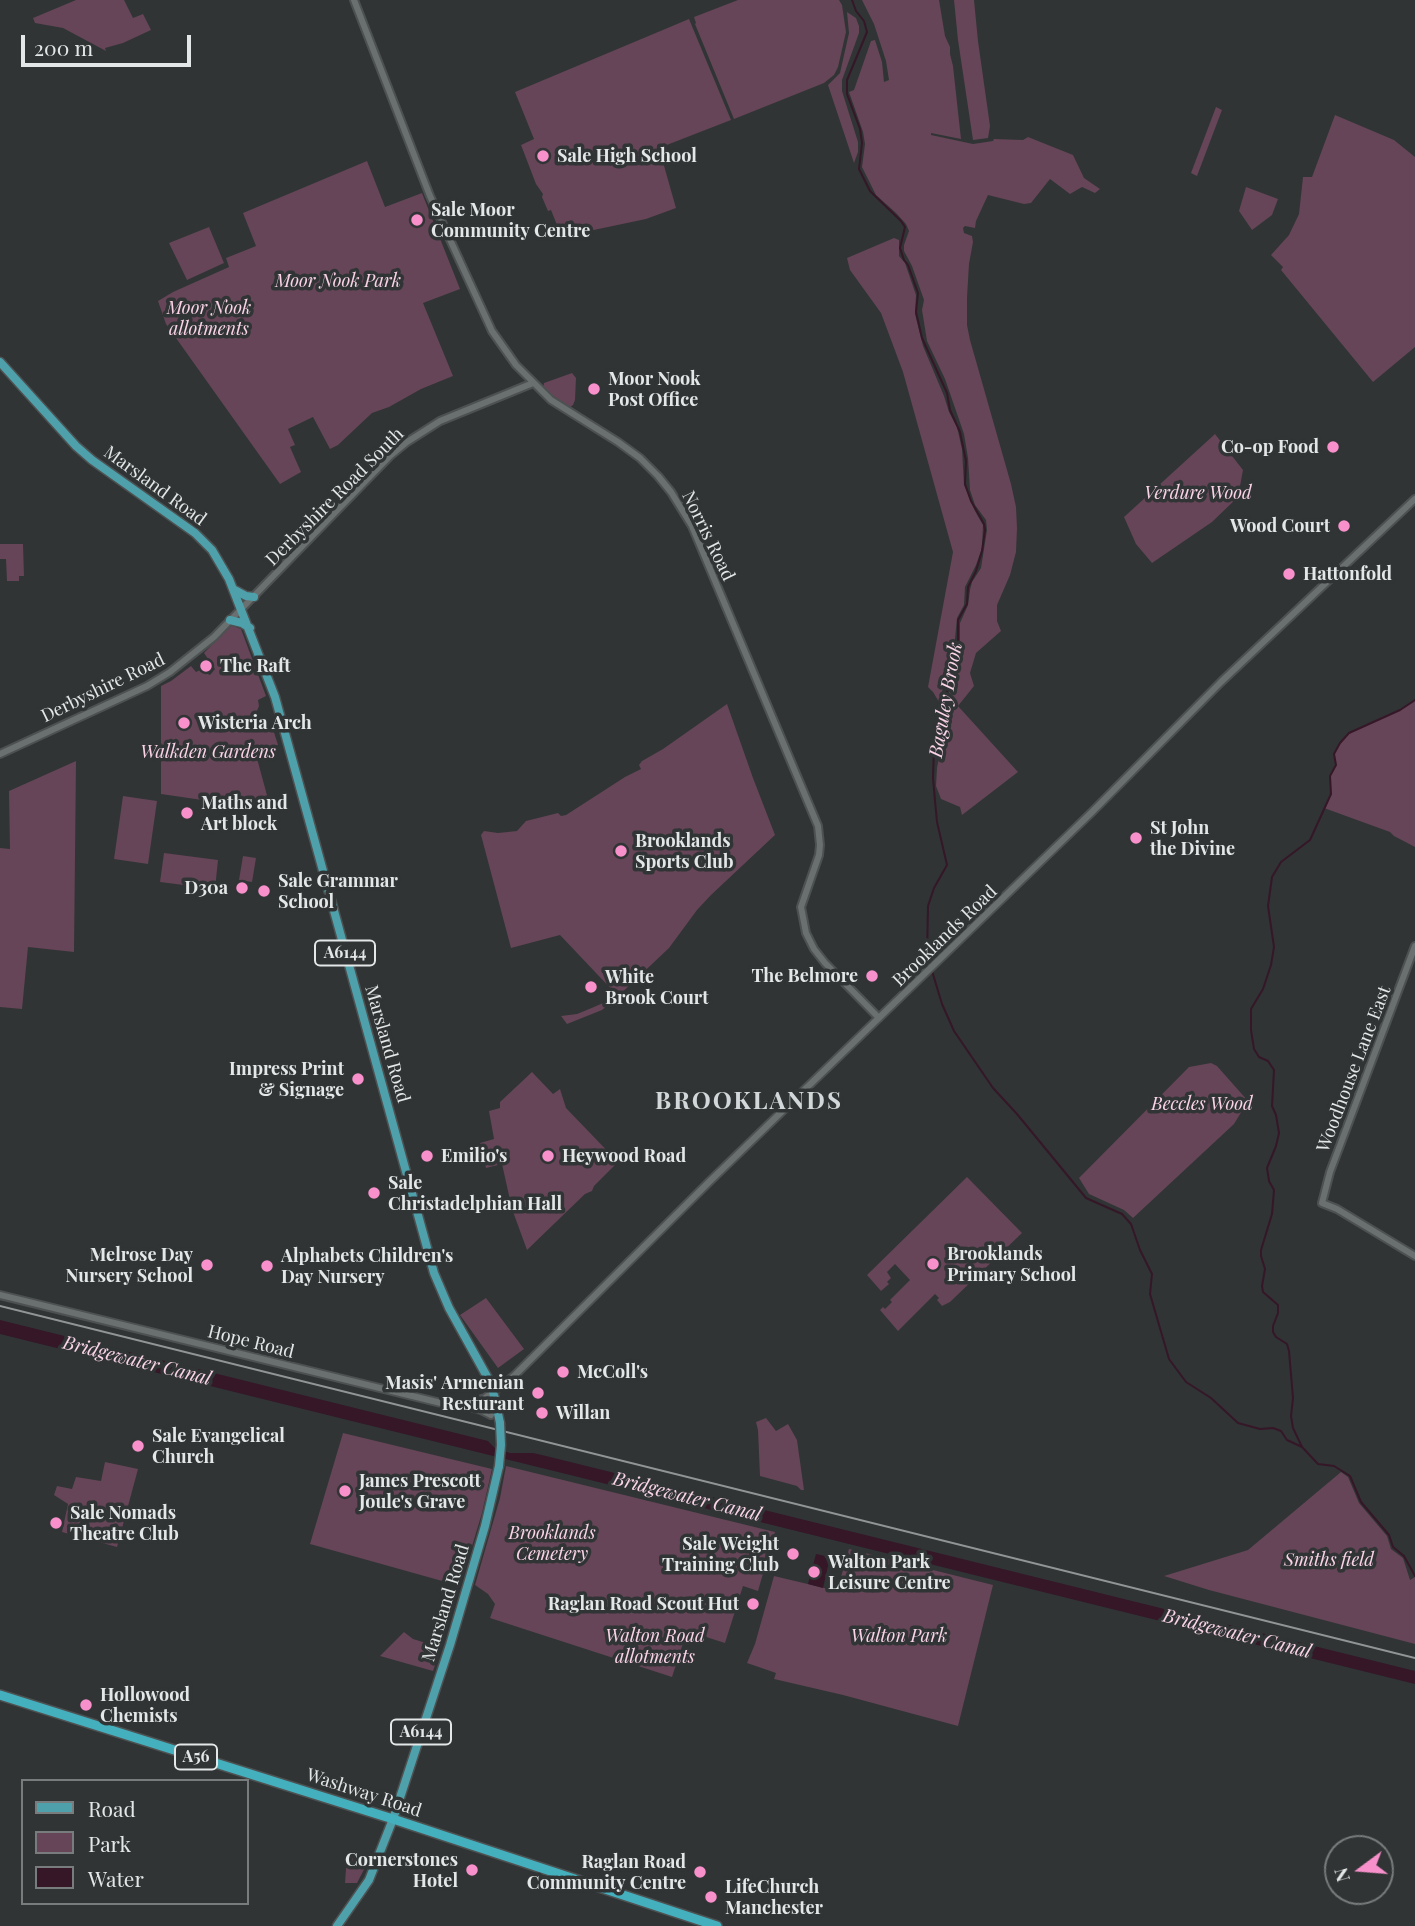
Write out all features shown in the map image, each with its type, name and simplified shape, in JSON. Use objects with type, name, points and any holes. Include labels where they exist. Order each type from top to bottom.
[{"type":"highway","name":"Washway Road","points":[[0,1695],[393,1819],[717,1926]]},
{"type":"main road","name":"Marsland Road","points":[[0,364],[76,446],[195,533],[222,564],[250,628],[275,697],[434,1273],[449,1308],[494,1392],[501,1445],[499,1466],[485,1526],[450,1646],[393,1819]]},
{"type":"main road","points":[[233,589],[254,597]]},
{"type":"main road","points":[[230,620],[250,628]]},
{"type":"main road","points":[[492,1415],[500,1423]]},
{"type":"main road","name":"A6144","points":[[337,1926],[369,1880],[393,1819]]},
{"type":"street","name":"Norris Road","points":[[354,0],[430,196],[483,314],[502,346],[551,400],[640,458],[658,476],[682,508],[708,563],[818,826],[819,855],[801,907],[806,933],[825,963],[879,1018]]},
{"type":"street","name":"Derbyshire Road South","points":[[242,609],[390,456],[407,442],[440,421],[533,383]]},
{"type":"street","name":"Brooklands Road","points":[[494,1392],[514,1376],[622,1267],[1092,812],[1221,682],[1415,499]]},
{"type":"street","name":"Derbyshire Road","points":[[0,754],[158,680],[214,637],[242,609]]},
{"type":"street","name":"Woodhouse Lane East","points":[[1415,946],[1330,1172],[1322,1203],[1337,1209],[1415,1256]]},
{"type":"street","name":"Hope Road","points":[[0,1295],[445,1404],[458,1405],[479,1401],[494,1392]]},
{"type":"street","points":[[458,1405],[492,1415]]},
{"type":"green space","points":[[76,0],[124,0],[133,18],[143,14],[151,30],[105,48],[106,51],[63,28],[35,23],[33,18]]},
{"type":"green space","points":[[738,0],[839,0],[846,32],[834,75],[824,83],[734,119],[694,17]]},
{"type":"green space","points":[[862,0],[939,0],[945,36],[950,47],[961,139],[931,135],[973,144],[994,139],[1023,140],[1028,137],[1073,155],[1084,178],[1100,189],[1095,193],[1082,187],[1070,194],[1050,179],[1031,203],[1024,204],[988,195],[975,228],[963,228],[964,233],[972,236],[973,242],[969,264],[967,325],[1011,484],[1017,528],[1016,552],[1010,575],[997,605],[997,621],[1001,631],[976,653],[970,673],[974,686],[958,706],[1018,772],[962,815],[960,807],[941,799],[936,786],[937,768],[942,742],[941,721],[947,707],[950,687],[948,678],[960,647],[960,623],[968,605],[972,582],[981,568],[986,520],[975,505],[970,490],[964,434],[945,379],[927,341],[922,310],[924,300],[904,251],[909,231],[896,213],[876,195],[862,167],[865,144],[863,132],[849,92],[854,90],[871,41],[875,40],[882,62],[884,82],[889,80],[874,24]]},
{"type":"green space","points":[[954,0],[974,0],[990,126],[988,138],[973,140]]},
{"type":"green space","points":[[847,12],[856,18],[859,26],[859,33],[842,80],[842,91],[858,142],[854,163],[828,85],[840,73],[849,33]]},
{"type":"green space","name":"Sale High School","points":[[689,19],[731,120],[659,148],[676,208],[646,219],[589,231],[563,240],[521,145],[534,139],[515,92]]},
{"type":"green space","points":[[1216,107],[1222,110],[1197,176],[1191,173]]},
{"type":"green space","points":[[1335,115],[1394,140],[1415,157],[1415,347],[1373,382],[1271,255],[1289,235],[1299,214],[1303,177],[1312,177]]},
{"type":"green space","name":"Moor Nook Park","points":[[367,161],[385,207],[422,193],[460,289],[423,303],[453,376],[372,413],[338,445],[330,449],[313,417],[288,429],[295,445],[290,447],[301,472],[280,484],[166,324],[158,301],[229,267],[226,258],[256,246],[243,213]]},
{"type":"green space","points":[[1246,187],[1278,199],[1272,215],[1252,230],[1239,211]]},
{"type":"green space","name":"Moor Nook allotments","points":[[209,227],[224,263],[187,280],[169,243]]},
{"type":"green space","points":[[894,238],[899,240],[899,256],[905,263],[916,295],[915,314],[923,346],[957,427],[962,449],[964,485],[983,525],[982,548],[965,587],[964,605],[957,618],[954,649],[944,675],[942,694],[945,704],[942,707],[928,687],[953,552],[903,372],[881,313],[850,270],[847,258]]},
{"type":"green space","points":[[572,373],[576,378],[575,400],[569,408],[543,390],[544,383]]},
{"type":"green space","name":"Verdure Wood","points":[[1215,434],[1243,470],[1238,497],[1212,522],[1152,563],[1136,544],[1124,517]]},
{"type":"green space","points":[[0,544],[23,544],[24,576],[19,576],[19,581],[7,581],[6,559],[0,559]]},
{"type":"green space","name":"Walkden Gardens","points":[[231,625],[241,629],[266,696],[258,700],[256,713],[249,716],[252,730],[272,726],[278,745],[255,751],[271,810],[161,794],[161,686],[191,666],[196,672],[200,670],[210,675],[215,669],[204,653]]},
{"type":"green space","points":[[1415,700],[1415,847],[1390,832],[1324,808],[1331,794],[1330,776],[1336,765],[1334,754],[1340,743],[1349,733],[1400,710]]},
{"type":"green space","name":"Brooklands Sports Club","points":[[727,704],[775,835],[711,895],[669,948],[613,1001],[602,1010],[567,1024],[561,1016],[577,1014],[603,1003],[614,992],[560,935],[511,948],[481,835],[484,831],[517,831],[526,821],[558,813],[561,816],[566,815],[641,769],[639,765],[642,761]]},
{"type":"green space","points":[[76,761],[74,952],[28,947],[22,1009],[0,1007],[0,848],[10,849],[9,791]]},
{"type":"green space","points":[[123,796],[157,801],[148,864],[114,859]]},
{"type":"green space","points":[[164,853],[218,860],[215,889],[160,882]]},
{"type":"green space","points":[[243,856],[256,858],[252,882],[239,880]]},
{"type":"green space","name":"Beccles Wood","points":[[1211,1063],[1217,1066],[1248,1101],[1234,1124],[1133,1218],[1124,1210],[1089,1194],[1079,1178],[1189,1067]]},
{"type":"green space","name":"Heywood Road","points":[[532,1072],[553,1094],[560,1089],[566,1108],[618,1162],[592,1191],[585,1194],[527,1250],[512,1209],[502,1164],[486,1168],[480,1143],[494,1139],[489,1111],[500,1108],[500,1102]]},
{"type":"green space","name":"Brooklands Primary School","points":[[967,1177],[1022,1233],[950,1302],[942,1306],[935,1294],[898,1331],[880,1310],[892,1302],[890,1300],[910,1280],[895,1264],[887,1272],[891,1278],[887,1282],[889,1284],[881,1291],[867,1275]]},
{"type":"green space","points":[[486,1298],[524,1349],[498,1368],[460,1315]]},
{"type":"green space","points":[[766,1418],[776,1431],[788,1424],[797,1440],[804,1490],[760,1476],[756,1422]]},
{"type":"green space","name":"Brooklands Cemetery","points":[[343,1433],[492,1469],[460,1586],[310,1544]]},
{"type":"green space","points":[[105,1462],[138,1469],[117,1547],[62,1532],[68,1504],[54,1495],[57,1486],[72,1489],[76,1477],[101,1481]]},
{"type":"green space","name":"Brooklands Cemetery","points":[[506,1466],[775,1532],[758,1591],[743,1586],[725,1643],[687,1631],[672,1677],[490,1618],[495,1604],[488,1594],[475,1585],[500,1498]]},
{"type":"green space","name":"Smiths field","points":[[1341,1472],[1348,1477],[1359,1503],[1387,1536],[1391,1549],[1403,1558],[1410,1580],[1415,1577],[1415,1644],[1164,1576],[1248,1550]]},
{"type":"green space","name":"Walton Park","points":[[849,1549],[993,1585],[958,1726],[774,1679],[776,1673],[747,1663],[774,1576],[837,1591]]},
{"type":"green space","points":[[404,1632],[413,1639],[436,1646],[439,1654],[433,1671],[380,1656]]},
{"type":"green space","points":[[347,1855],[370,1858],[357,1883],[345,1883]]},
{"type":"water","name":"Bridgewater Canal","points":[[0,1320],[488,1441],[495,1448],[510,1453],[546,1456],[1415,1671],[1415,1684],[0,1334]]},
{"type":"water","points":[[816,1554],[830,1557],[823,1588],[808,1584]]},
{"type":"waterway","name":"Baguley Brook","points":[[852,0],[867,32],[847,80],[847,94],[860,129],[862,143],[859,169],[870,191],[905,227],[900,248],[918,293],[916,312],[922,338],[947,393],[950,410],[960,432],[966,461],[965,484],[985,530],[982,551],[968,587],[967,604],[958,620],[958,646],[947,675],[948,687],[937,727],[939,735],[934,746],[933,778],[937,822],[947,865],[934,888],[928,906],[927,955],[930,965]]},
{"type":"waterway","points":[[1415,700],[1400,710],[1349,733],[1334,754],[1336,765],[1330,776],[1331,794],[1310,840],[1281,862],[1272,877],[1268,906],[1274,947],[1263,989],[1251,1009],[1254,1049],[1274,1070],[1272,1106],[1279,1133],[1267,1168],[1274,1190],[1272,1214],[1261,1250],[1265,1269],[1262,1286],[1263,1292],[1278,1305],[1273,1332],[1287,1344],[1289,1351],[1293,1428],[1302,1447],[1318,1464],[1334,1466],[1350,1476],[1361,1502],[1389,1535],[1393,1547],[1404,1556],[1415,1576]]},
{"type":"waterway","name":"Baguley Brook","points":[[932,971],[954,1031],[993,1088],[1086,1198],[1122,1214],[1131,1224],[1152,1274],[1150,1294],[1169,1359],[1186,1382],[1211,1398],[1238,1423],[1260,1429],[1273,1428],[1281,1431],[1287,1440],[1302,1447]]},
{"type":"tram line","points":[[0,1306],[1415,1658]]},
{"type":"place","name":"Sale High School","points":[[543,156]]},
{"type":"place","name":"Sale Moor Community Centre","points":[[417,220]]},
{"type":"place","name":"Moor Nook Post Office","points":[[594,389]]},
{"type":"place","name":"Co-op Food","points":[[1333,447]]},
{"type":"place","name":"Wood Court","points":[[1344,526]]},
{"type":"place","name":"Hattonfold","points":[[1289,574]]},
{"type":"place","name":"The Raft","points":[[206,666]]},
{"type":"place","name":"Wisteria Arch","points":[[184,723]]},
{"type":"place","name":"Maths and Art block","points":[[187,813]]},
{"type":"place","name":"St John the Divine","points":[[1136,838]]},
{"type":"place","name":"Brooklands Sports Club","points":[[621,851]]},
{"type":"place","name":"D30a","points":[[242,888]]},
{"type":"place","name":"Sale Grammar School","points":[[264,891]]},
{"type":"place","name":"The Belmore","points":[[872,976]]},
{"type":"place","name":"White Brook Court","points":[[591,987]]},
{"type":"place","name":"Impress Print & Signage","points":[[358,1079]]},
{"type":"place","name":"Emilio's","points":[[427,1156]]},
{"type":"place","name":"Heywood Road","points":[[548,1156]]},
{"type":"place","name":"Sale Christadelphian Hall","points":[[374,1193]]},
{"type":"place","name":"Brooklands Primary School","points":[[933,1264]]},
{"type":"place","name":"Melrose Day Nursery School","points":[[207,1265]]},
{"type":"place","name":"Alphabets Children's Day Nursery","points":[[267,1266]]},
{"type":"place","name":"McColl's","points":[[563,1372]]},
{"type":"place","name":"Masis' Armenian Resturant","points":[[538,1393]]},
{"type":"place","name":"Willan","points":[[542,1413]]},
{"type":"place","name":"Sale Evangelical Church","points":[[138,1446]]},
{"type":"place","name":"James Prescott Joule's Grave","points":[[345,1491]]},
{"type":"place","name":"Sale Nomads Theatre Club","points":[[56,1523]]},
{"type":"place","name":"Sale Weight Training Club","points":[[793,1554]]},
{"type":"place","name":"Walton Park Leisure Centre","points":[[814,1572]]},
{"type":"place","name":"Raglan Road Scout Hut","points":[[753,1604]]},
{"type":"place","name":"Hollowood Chemists","points":[[86,1705]]},
{"type":"place","name":"Cornerstones Hotel","points":[[472,1870]]},
{"type":"place","name":"Raglan Road Community Centre","points":[[700,1872]]},
{"type":"place","name":"LifeChurch Manchester","points":[[711,1897]]},
{"type":"district","name":"BROOKLANDS","points":[[749,1102]]},
{"type":"park label","name":"Walton Road allotments","points":[[655,1646]]}]
